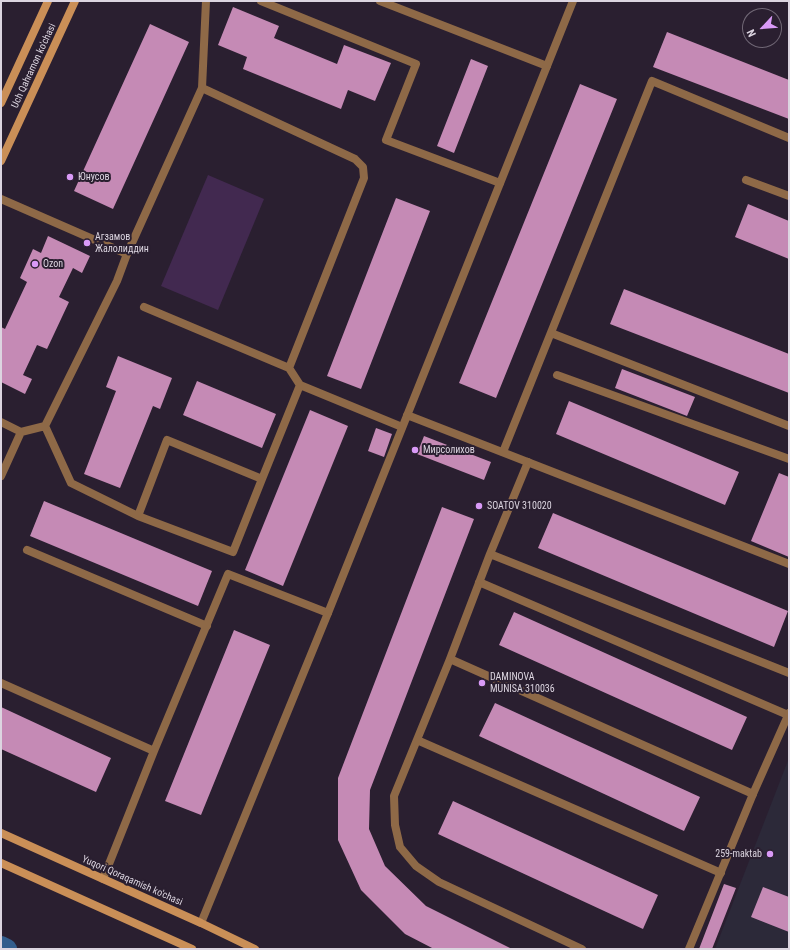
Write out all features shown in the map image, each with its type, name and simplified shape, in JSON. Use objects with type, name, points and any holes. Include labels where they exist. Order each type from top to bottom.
[{"type":"main road","name":"Uch Qahramon ko'chasi","points":[[1,103],[48,1]]},
{"type":"main road","name":"Uch Qahramon ko'chasi","points":[[1,161],[75,1]]},
{"type":"main road","name":"Yuqori Qoraqamish ko'chasi","points":[[1,833],[201,923],[255,949]]},
{"type":"main road","points":[[1,863],[192,949]]},
{"type":"street","points":[[1,422],[21,432],[45,426],[117,281],[127,254],[202,88],[206,1]]},
{"type":"street","points":[[261,1],[416,64],[386,140],[500,183]]},
{"type":"street","points":[[380,1],[547,66]]},
{"type":"street","points":[[201,923],[328,613],[572,1]]},
{"type":"street","points":[[503,452],[652,81],[789,138]]},
{"type":"street","points":[[202,88],[355,159],[363,167],[364,178],[289,368]]},
{"type":"street","points":[[746,180],[789,196]]},
{"type":"street","points":[[1,199],[127,254]]},
{"type":"street","points":[[144,307],[289,368],[300,385],[402,427]]},
{"type":"street","points":[[551,333],[789,426]]},
{"type":"street","points":[[558,375],[789,459]]},
{"type":"street","points":[[45,426],[70,483],[138,516],[232,552],[300,385]]},
{"type":"street","points":[[407,415],[789,564]]},
{"type":"street","points":[[1,476],[21,432]]},
{"type":"street","points":[[138,516],[167,440],[262,479]]},
{"type":"street","points":[[528,462],[394,796],[395,825],[400,847],[416,866],[439,882],[582,949]]},
{"type":"street","points":[[27,550],[207,626]]},
{"type":"street","points":[[490,554],[789,673]]},
{"type":"street","points":[[104,879],[154,751],[228,574],[328,613]]},
{"type":"street","points":[[479,582],[789,714],[753,794],[689,949]]},
{"type":"street","points":[[450,659],[753,794]]},
{"type":"street","points":[[1,682],[154,751]]},
{"type":"street","points":[[417,740],[721,873]]},
{"type":"shaded area","points":[[208,175],[264,199],[218,310],[161,286]]},
{"type":"shaded area","name":"259-maktab","points":[[789,758],[789,949],[715,949]]},
{"type":"building","points":[[233,7],[279,26],[274,38],[337,64],[344,45],[391,63],[375,101],[348,90],[341,109],[243,69],[247,57],[218,45]]},
{"type":"building","points":[[150,24],[189,42],[113,209],[74,191]]},
{"type":"building","points":[[667,32],[789,80],[789,119],[653,67]]},
{"type":"building","points":[[471,59],[488,66],[454,153],[437,146]]},
{"type":"building","points":[[580,84],[617,99],[496,398],[459,383]]},
{"type":"building","points":[[396,198],[430,211],[361,389],[327,376]]},
{"type":"building","points":[[748,204],[789,221],[789,259],[735,237]]},
{"type":"building","points":[[48,236],[90,256],[82,273],[73,268],[59,297],[69,302],[47,349],[37,345],[23,375],[32,379],[25,394],[1,382],[1,327],[5,329],[27,282],[20,278],[33,249],[41,253]]},
{"type":"building","points":[[624,289],[789,354],[789,393],[610,324]]},
{"type":"building","points":[[118,356],[172,378],[160,409],[153,406],[120,488],[84,474],[116,391],[106,387]]},
{"type":"building","points":[[622,369],[695,397],[687,416],[615,388]]},
{"type":"building","points":[[197,381],[276,414],[262,448],[183,415]]},
{"type":"building","points":[[569,401],[739,472],[725,505],[556,434]]},
{"type":"building","points":[[310,410],[348,426],[283,586],[245,570]]},
{"type":"building","points":[[376,428],[392,434],[384,457],[368,451]]},
{"type":"building","points":[[424,436],[491,462],[484,480],[417,454]]},
{"type":"building","points":[[779,473],[789,477],[789,557],[751,541]]},
{"type":"building","points":[[44,501],[212,571],[198,606],[30,536]]},
{"type":"building","points":[[442,507],[474,519],[370,790],[369,829],[385,866],[426,906],[512,949],[434,949],[405,934],[361,890],[338,840],[338,778]]},
{"type":"building","points":[[553,513],[788,611],[774,647],[538,548]]},
{"type":"building","points":[[514,612],[747,717],[732,750],[499,645]]},
{"type":"building","points":[[234,630],[270,645],[201,815],[165,801]]},
{"type":"building","points":[[495,703],[700,797],[684,831],[479,736]]},
{"type":"building","points":[[1,707],[111,758],[96,792],[1,749]]},
{"type":"building","points":[[453,801],[658,895],[643,929],[438,834]]},
{"type":"building","points":[[724,884],[736,888],[712,949],[699,949]]},
{"type":"building","points":[[763,887],[789,897],[789,932],[751,917]]},
{"type":"waterway","points":[[1,946],[7,949]]},
{"type":"place","name":"Юнусов","points":[[70,177]]},
{"type":"place","name":"Агзамов Жалолиддин","points":[[87,243]]},
{"type":"place","name":"Ozon","points":[[35,264]]},
{"type":"place","name":"Мирсолихов","points":[[415,450]]},
{"type":"place","name":"SOATOV 310020","points":[[479,506]]},
{"type":"place","name":"DAMINOVA MUNISA 310036","points":[[482,683]]},
{"type":"place","name":"259-maktab","points":[[770,854]]}]
